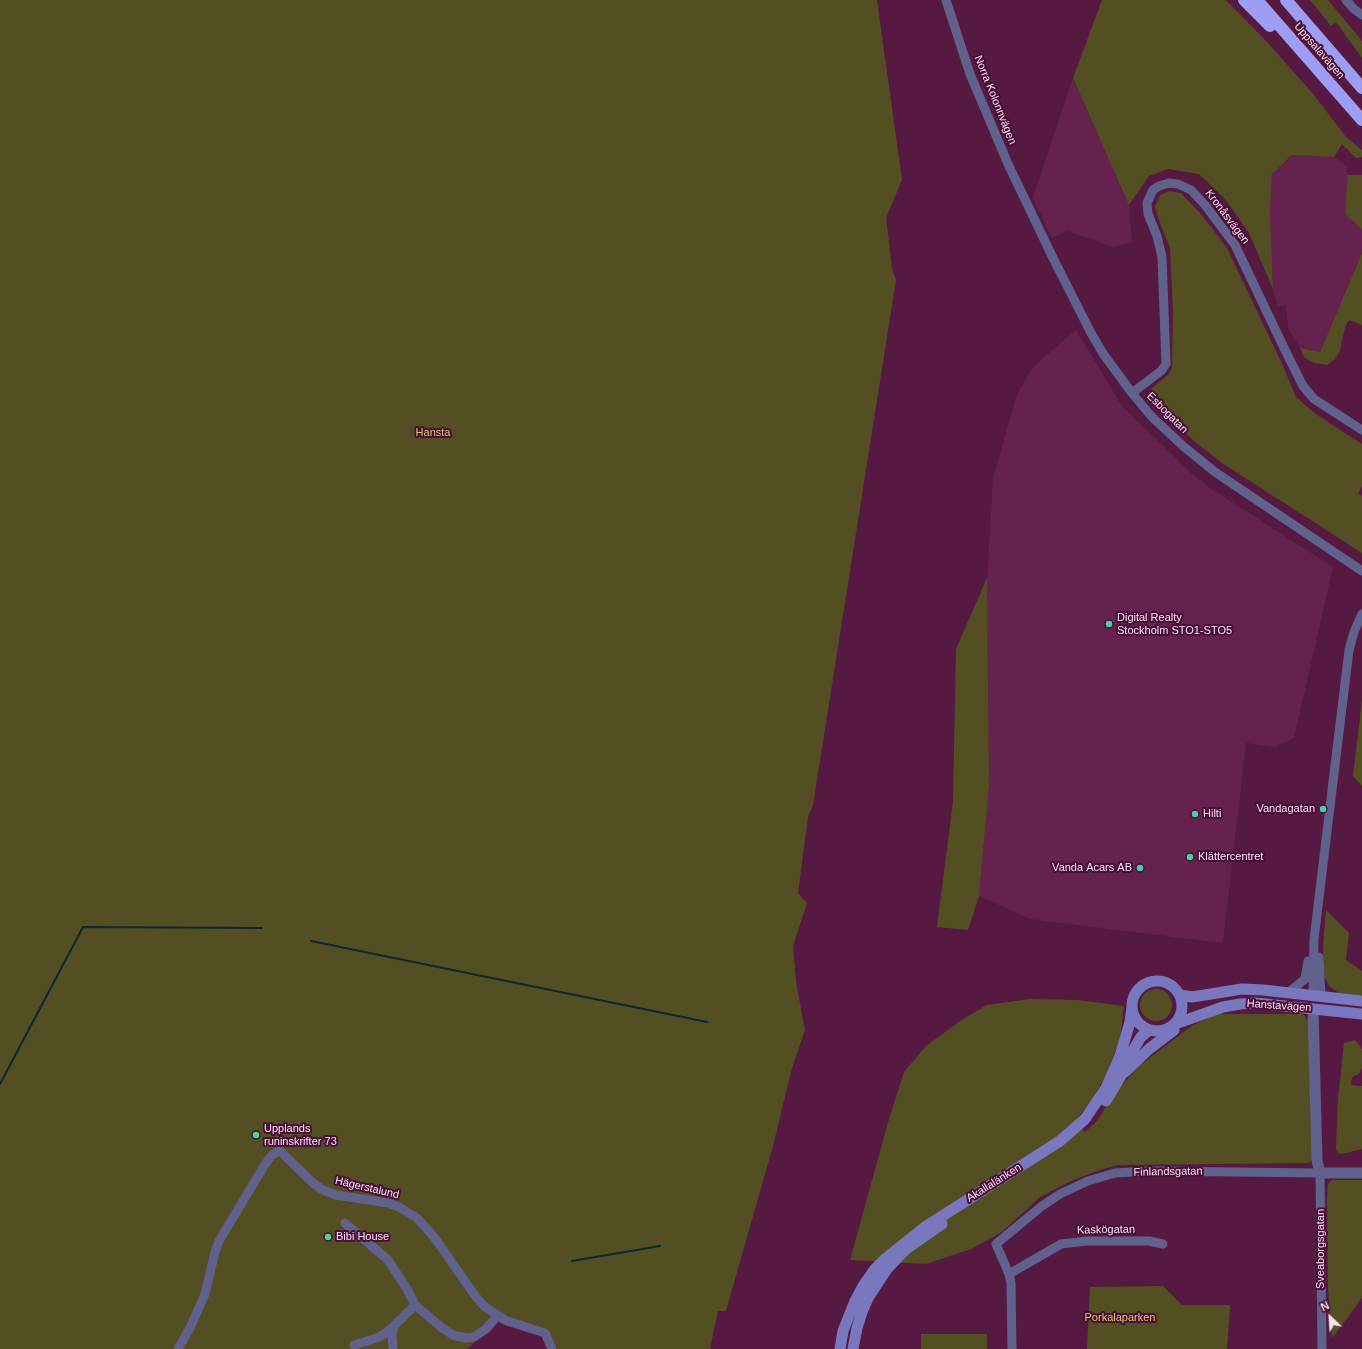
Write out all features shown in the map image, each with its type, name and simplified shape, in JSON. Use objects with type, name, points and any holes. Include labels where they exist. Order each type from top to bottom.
[{"type":"highway","points":[[1244,0],[1348,104]]},
{"type":"highway","name":"Uppsalavägen","points":[[1257,0],[1362,120]]},
{"type":"highway","name":"Uppsalavägen","points":[[1286,0],[1362,88]]},
{"type":"main road","points":[[1163,981],[1170,984],[1180,995],[1182,1010],[1179,1017],[1175,1024],[1163,1030],[1149,1030],[1142,1027],[1133,1014],[1132,1007],[1134,994],[1142,985],[1148,982],[1163,981]]},
{"type":"main road","name":"Hanstavägen","points":[[1180,995],[1192,996],[1242,989],[1289,992],[1362,1000]]},
{"type":"main road","points":[[1317,996],[1317,1009]]},
{"type":"main road","name":"Hanstavägen","points":[[1175,1024],[1223,1007],[1255,1003],[1362,1014]]},
{"type":"main road","name":"Akallalänken","points":[[840,1349],[843,1332],[862,1286],[874,1270],[886,1258],[925,1227],[1055,1144],[1085,1119],[1106,1088],[1120,1056],[1130,1022],[1132,1007]]},
{"type":"main road","points":[[1122,1076],[1149,1049],[1191,1018]]},
{"type":"main road","name":"Akallalänken","points":[[853,1349],[857,1328],[868,1298],[887,1269],[906,1250],[943,1223],[1045,1160],[1071,1141],[1094,1118],[1114,1090],[1122,1076],[1132,1052],[1142,1037],[1149,1030]]},
{"type":"street","name":"Norra Kolonnvägen","points":[[946,0],[970,74],[1008,164],[1029,207]]},
{"type":"street","points":[[1346,0],[1362,15]]},
{"type":"street","name":"Kronåsvägen","points":[[1132,393],[1161,371],[1166,364],[1162,257],[1157,236],[1148,214],[1147,203],[1153,190],[1169,183],[1178,184],[1191,190],[1236,244],[1303,386],[1314,399],[1362,430]]},
{"type":"street","name":"Esbogatan","points":[[1029,207],[1091,333],[1104,355],[1132,393],[1156,421],[1183,446],[1215,472],[1362,571]]},
{"type":"street","points":[[1289,992],[1305,979],[1309,950],[1314,938],[1349,650],[1354,632],[1362,614]]},
{"type":"street","points":[[1317,921],[1317,996]]},
{"type":"street","points":[[1314,938],[1317,996]]},
{"type":"street","name":"Sveaborgsgatan","points":[[1317,1009],[1317,1162],[1320,1173],[1322,1349]]},
{"type":"street","name":"Hägerstalund","points":[[178,1349],[190,1328],[205,1294],[219,1241],[264,1166],[271,1156],[279,1150],[313,1183],[323,1190],[336,1195],[388,1203],[399,1207],[417,1218],[434,1237],[476,1297],[485,1307],[507,1321],[545,1333],[552,1349]]},
{"type":"street","name":"Finlandsgatan","points":[[1009,1274],[996,1244],[1042,1206],[1060,1194],[1088,1181],[1115,1173],[1150,1171],[1362,1173]]},
{"type":"street","points":[[345,1223],[388,1260],[407,1289],[415,1305],[453,1335],[466,1338],[480,1333],[486,1329],[497,1316]]},
{"type":"street","name":"Kaskögatan","points":[[1009,1274],[1060,1244],[1087,1241],[1149,1241],[1163,1244]]},
{"type":"street","points":[[1009,1274],[1011,1283],[1012,1349]]},
{"type":"street","points":[[354,1345],[376,1338],[394,1326],[415,1305]]},
{"type":"street","points":[[393,1349],[392,1334],[394,1326]]},
{"type":"shaded area","points":[[1073,78],[1129,205],[1132,242],[1114,247],[1067,231],[1052,238],[1033,198]]},
{"type":"shaded area","points":[[1292,155],[1334,157],[1347,166],[1345,214],[1362,229],[1362,253],[1320,352],[1300,348],[1288,328],[1286,305],[1278,306],[1273,289],[1270,210],[1272,174]]},
{"type":"shaded area","points":[[1076,330],[1122,406],[1191,473],[1210,488],[1333,567],[1294,738],[1276,747],[1246,743],[1223,943],[1030,919],[979,896],[989,786],[987,578],[993,479],[1017,394],[1033,367]]},
{"type":"green space","name":"Hansta","points":[[0,0],[877,0],[902,180],[886,218],[892,268],[896,280],[813,805],[808,817],[798,893],[807,903],[793,946],[796,982],[805,1030],[792,1068],[773,1146],[726,1311],[718,1311],[710,1349],[557,1349],[550,1335],[512,1327],[498,1322],[467,1349],[0,1349]]},
{"type":"green space","points":[[1102,0],[1226,0],[1268,43],[1314,95],[1346,137],[1362,150],[1362,157],[1356,158],[1342,144],[1334,157],[1292,155],[1272,174],[1270,210],[1273,289],[1249,233],[1225,199],[1199,174],[1168,169],[1149,176],[1129,205],[1073,78]]},
{"type":"green space","points":[[1310,0],[1328,0],[1362,41],[1362,58],[1336,22],[1331,26]]},
{"type":"green space","points":[[1347,175],[1362,175],[1362,229],[1345,214]]},
{"type":"green space","points":[[1169,191],[1181,193],[1200,213],[1227,248],[1283,366],[1296,397],[1317,415],[1362,444],[1362,487],[1358,493],[1362,496],[1362,553],[1222,463],[1194,441],[1148,394],[1152,388],[1169,374],[1172,368],[1173,311],[1170,248],[1155,207],[1160,195]]},
{"type":"green space","points":[[1362,253],[1362,325],[1349,320],[1345,327],[1340,351],[1334,360],[1327,365],[1314,363],[1305,358],[1300,348],[1320,352]]},
{"type":"green space","points":[[987,578],[989,786],[979,896],[968,930],[937,927],[953,802],[956,649]]},
{"type":"green space","points":[[1362,700],[1362,786],[1353,776]]},
{"type":"green space","points":[[1326,910],[1349,933],[1346,960],[1362,971],[1362,996],[1339,993],[1329,986],[1324,976],[1323,947]]},
{"type":"green space","points":[[1153,989],[1159,989],[1169,996],[1172,1005],[1171,1011],[1165,1018],[1159,1021],[1153,1021],[1143,1014],[1140,1008],[1140,1002],[1147,992]]},
{"type":"green space","points":[[1030,999],[1078,1000],[1124,1006],[1120,1040],[1105,1077],[1092,1100],[1076,1120],[1085,1132],[1097,1121],[1115,1093],[1139,1066],[1193,1025],[1217,1014],[1303,1014],[1309,1022],[1314,1157],[1309,1163],[1117,1165],[1073,1180],[1040,1197],[1002,1232],[971,1249],[926,1264],[850,1260],[889,1119],[904,1072],[926,1046],[963,1019],[987,1005]]},
{"type":"green space","points":[[1355,1040],[1362,1049],[1362,1068],[1359,1074],[1352,1077],[1351,1085],[1362,1086],[1362,1149],[1342,1154],[1338,1153],[1336,1150],[1338,1099],[1344,1043]]},
{"type":"green space","points":[[1332,1180],[1362,1180],[1362,1298],[1332,1338],[1328,1288],[1327,1197],[1328,1184]]},
{"type":"green space","name":"Porkalaparken","points":[[1163,1286],[1182,1305],[1230,1305],[1227,1349],[1087,1349],[1090,1287]]},
{"type":"green space","points":[[921,1334],[987,1334],[987,1349],[921,1349]]},
{"type":"waterway","points":[[0,1084],[83,927],[262,928]]},
{"type":"waterway","points":[[311,941],[707,1022]]},
{"type":"waterway","points":[[572,1261],[660,1246]]},
{"type":"place","name":"Digital Realty Stockholm STO1-STO5","points":[[1109,624]]},
{"type":"place","name":"Vandagatan","points":[[1323,809]]},
{"type":"place","name":"Hilti","points":[[1195,814]]},
{"type":"place","name":"Klättercentret","points":[[1190,857]]},
{"type":"place","name":"Vanda Acars AB","points":[[1140,868]]},
{"type":"place","name":"Upplands runinskrifter 73","points":[[256,1135]]},
{"type":"place","name":"Bibi House","points":[[328,1237]]}]
